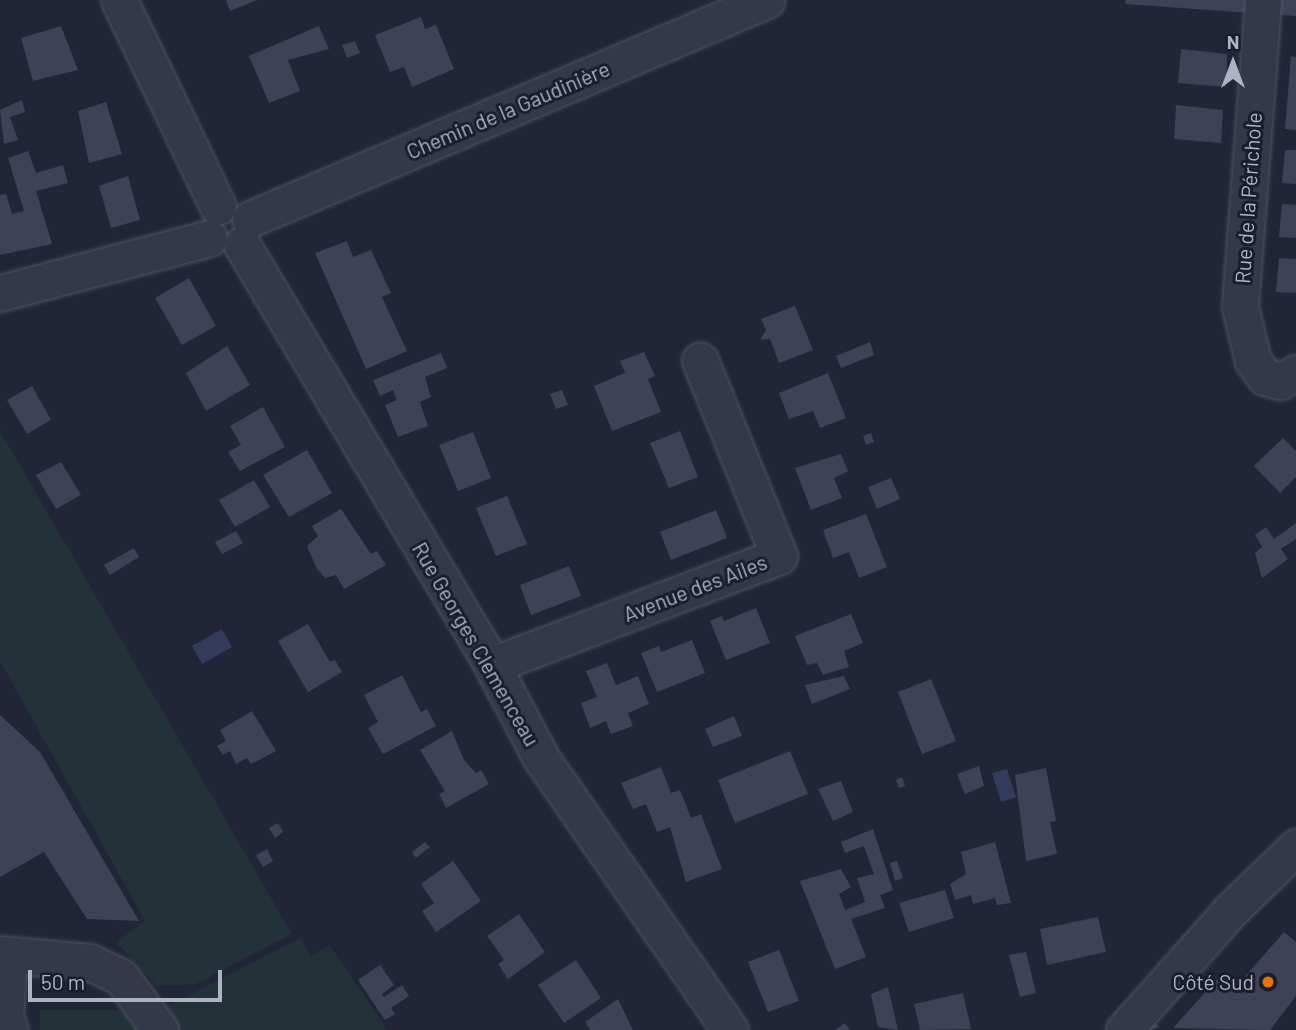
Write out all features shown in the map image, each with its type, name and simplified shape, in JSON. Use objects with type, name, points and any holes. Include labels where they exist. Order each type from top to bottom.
[{"type":"street","points":[[118,0],[227,249],[246,232]]},
{"type":"street","name":"Chemin de la Gaudinière","points":[[246,232],[767,0]]},
{"type":"street","name":"Rue de la Périchole","points":[[1263,0],[1240,307],[1253,361],[1265,377],[1288,377]]},
{"type":"street","points":[[0,293],[214,222]]},
{"type":"street","name":"Rue Georges Clemenceau","points":[[246,232],[492,665],[541,758],[730,1030]]},
{"type":"street","name":"Avenue des Ailes","points":[[492,665],[779,556],[700,360]]},
{"type":"street","points":[[1124,1030],[1231,909],[1296,847]]},
{"type":"street","points":[[10,1030],[5,1017],[5,955],[90,962],[121,977],[160,1030]]},
{"type":"shaded area","points":[[0,431],[292,934],[196,984],[157,986],[116,942],[145,921],[0,661]]},
{"type":"shaded area","points":[[300,938],[311,956],[330,945],[387,1030],[178,1030],[165,1008]]},
{"type":"shaded area","points":[[40,1010],[127,1010],[139,1030],[40,1030]]},
{"type":"water","points":[[222,629],[232,647],[202,664],[192,646]]},
{"type":"water","points":[[1007,769],[1016,797],[1001,802],[992,773]]},
{"type":"building","points":[[226,0],[257,0],[230,11]]},
{"type":"building","points":[[1125,0],[1251,0],[1250,13],[1126,4]]},
{"type":"building","points":[[1275,0],[1296,0],[1296,16],[1274,14]]},
{"type":"building","points":[[421,17],[425,29],[436,25],[454,69],[412,87],[404,67],[390,72],[375,35]]},
{"type":"building","points":[[61,26],[78,70],[33,81],[21,38]]},
{"type":"building","points":[[319,26],[329,49],[288,60],[300,91],[269,103],[249,56]]},
{"type":"building","points":[[355,41],[360,53],[347,58],[342,45]]},
{"type":"building","points":[[1181,49],[1227,54],[1226,87],[1178,83]]},
{"type":"building","points":[[1291,56],[1296,57],[1296,130],[1285,129]]},
{"type":"building","points":[[22,100],[25,112],[10,117],[18,140],[4,144],[0,110]]},
{"type":"building","points":[[106,102],[122,154],[89,163],[78,111]]},
{"type":"building","points":[[1176,105],[1223,110],[1221,143],[1174,139]]},
{"type":"building","points":[[1285,150],[1296,150],[1296,184],[1282,183]]},
{"type":"building","points":[[28,151],[36,173],[63,165],[68,183],[36,191],[52,244],[0,255],[0,195],[6,194],[12,214],[24,211],[8,158]]},
{"type":"building","points":[[128,176],[140,220],[111,228],[99,186]]},
{"type":"building","points":[[1282,204],[1296,205],[1296,238],[1279,237]]},
{"type":"building","points":[[347,241],[353,257],[371,250],[391,293],[382,297],[407,351],[366,369],[315,253]]},
{"type":"building","points":[[1279,258],[1296,259],[1296,293],[1276,292]]},
{"type":"building","points":[[189,278],[216,326],[182,345],[155,298]]},
{"type":"building","points":[[795,306],[813,350],[779,363],[770,339],[760,340],[766,330],[761,319]]},
{"type":"building","points":[[870,342],[874,355],[841,368],[836,356]]},
{"type":"building","points":[[227,346],[250,385],[206,411],[186,373]]},
{"type":"building","points":[[644,352],[655,376],[648,379],[661,412],[612,431],[594,386],[625,373],[620,361]]},
{"type":"building","points":[[441,353],[447,368],[425,377],[431,397],[420,402],[428,426],[398,437],[385,405],[397,400],[393,390],[380,396],[373,380]]},
{"type":"building","points":[[828,373],[846,418],[820,428],[813,411],[789,419],[779,393]]},
{"type":"building","points":[[32,386],[51,420],[27,434],[7,400]]},
{"type":"building","points":[[562,390],[568,405],[556,409],[550,394]]},
{"type":"building","points":[[263,407],[285,447],[240,471],[228,452],[241,445],[230,426]]},
{"type":"building","points":[[680,431],[698,477],[669,488],[650,443]]},
{"type":"building","points":[[473,432],[491,478],[458,491],[439,445]]},
{"type":"building","points":[[871,433],[874,442],[866,445],[863,436]]},
{"type":"building","points":[[1283,438],[1296,451],[1296,477],[1280,493],[1254,466]]},
{"type":"building","points":[[307,450],[332,493],[289,517],[263,475]]},
{"type":"building","points":[[841,454],[848,471],[834,478],[842,498],[811,510],[795,468]]},
{"type":"building","points":[[61,462],[81,495],[56,509],[36,475]]},
{"type":"building","points":[[891,478],[900,499],[877,509],[868,487]]},
{"type":"building","points":[[254,480],[270,507],[235,527],[219,500]]},
{"type":"building","points":[[507,496],[527,544],[496,556],[476,508]]},
{"type":"building","points":[[341,509],[371,554],[377,551],[386,565],[344,589],[336,575],[325,578],[317,569],[307,546],[318,536],[312,526]]},
{"type":"building","points":[[716,510],[727,538],[671,560],[660,532]]},
{"type":"building","points":[[866,514],[887,567],[859,578],[849,552],[833,558],[823,530]]},
{"type":"building","points":[[1296,523],[1296,539],[1281,549],[1288,559],[1262,578],[1255,553],[1262,547],[1255,535],[1266,527],[1274,539]]},
{"type":"building","points":[[236,531],[243,543],[222,554],[215,542]]},
{"type":"building","points":[[134,548],[139,557],[110,575],[104,565]]},
{"type":"building","points":[[569,566],[581,596],[531,615],[520,585]]},
{"type":"building","points":[[756,608],[770,643],[726,660],[710,621],[722,616],[724,621]]},
{"type":"building","points":[[851,614],[863,643],[844,651],[849,667],[823,675],[817,663],[807,665],[795,636]]},
{"type":"building","points":[[308,624],[330,662],[335,660],[342,672],[308,692],[278,641]]},
{"type":"building","points":[[692,640],[705,673],[657,692],[641,653],[659,646],[661,652]]},
{"type":"building","points":[[607,663],[616,685],[638,676],[649,704],[628,713],[633,726],[611,734],[606,721],[590,728],[581,703],[597,697],[586,671]]},
{"type":"building","points":[[402,675],[421,712],[427,709],[436,726],[383,754],[368,728],[378,722],[364,695]]},
{"type":"building","points":[[844,676],[850,689],[812,704],[805,685]]},
{"type":"building","points":[[931,679],[956,741],[922,754],[898,692]]},
{"type":"building","points":[[252,711],[276,751],[251,764],[247,758],[236,764],[230,751],[223,755],[217,746],[226,741],[220,730]]},
{"type":"building","points":[[0,715],[40,752],[139,921],[87,919],[44,852],[0,877]]},
{"type":"building","points":[[734,716],[742,736],[713,747],[705,729]]},
{"type":"building","points":[[452,731],[464,760],[476,773],[481,770],[489,784],[446,808],[439,794],[445,791],[420,750]]},
{"type":"building","points":[[790,751],[808,794],[735,823],[718,780]]},
{"type":"building","points":[[979,766],[984,786],[965,794],[957,774]]},
{"type":"building","points":[[661,767],[671,793],[680,790],[691,818],[701,814],[722,869],[686,882],[670,827],[657,832],[646,804],[633,809],[621,783]]},
{"type":"building","points":[[1046,768],[1056,821],[1050,822],[1057,854],[1026,861],[1015,775]]},
{"type":"building","points":[[902,777],[905,786],[899,788],[896,780]]},
{"type":"building","points":[[841,781],[853,812],[833,821],[818,789]]},
{"type":"building","points":[[278,823],[283,832],[275,838],[269,828]]},
{"type":"building","points":[[873,829],[893,890],[880,895],[885,908],[851,919],[866,957],[835,969],[800,881],[841,869],[851,887],[839,894],[845,910],[865,902],[857,878],[874,874],[864,846],[845,853],[841,842]]},
{"type":"building","points":[[425,842],[430,847],[416,858],[412,852]]},
{"type":"building","points":[[995,842],[1011,903],[997,905],[995,898],[973,904],[971,895],[955,900],[950,884],[966,874],[961,852]]},
{"type":"building","points":[[267,849],[273,861],[263,867],[256,855]]},
{"type":"building","points":[[453,861],[481,901],[436,932],[422,911],[434,903],[421,884]]},
{"type":"building","points":[[897,861],[903,878],[895,881],[890,863]]},
{"type":"building","points":[[945,890],[954,918],[909,932],[899,903]]},
{"type":"building","points":[[519,914],[545,952],[508,979],[498,964],[504,960],[487,936]]},
{"type":"building","points":[[1098,917],[1106,952],[1047,965],[1040,929]]},
{"type":"building","name":"Côté Sud","points":[[1284,932],[1296,942],[1296,996],[1270,1030],[1173,1028],[1220,976],[1234,989]]},
{"type":"building","points":[[779,950],[799,1001],[768,1012],[748,962]]},
{"type":"building","points":[[1026,952],[1036,993],[1020,997],[1009,955]]},
{"type":"building","points":[[576,960],[601,998],[564,1023],[538,985]]},
{"type":"building","points":[[380,965],[394,985],[382,994],[384,997],[402,985],[409,996],[391,1008],[395,1014],[385,1020],[358,980]]},
{"type":"building","points":[[888,987],[898,1030],[878,1027],[871,994]]},
{"type":"building","points":[[963,993],[971,1029],[920,1030],[914,1004]]},
{"type":"building","points":[[618,999],[633,1030],[590,1030],[585,1022]]},
{"type":"building","points":[[1154,1022],[1160,1027],[1147,1030]]},
{"type":"building","points":[[845,1023],[850,1030],[835,1030]]},
{"type":"place","name":"Côté Sud","points":[[1268,982]]}]
